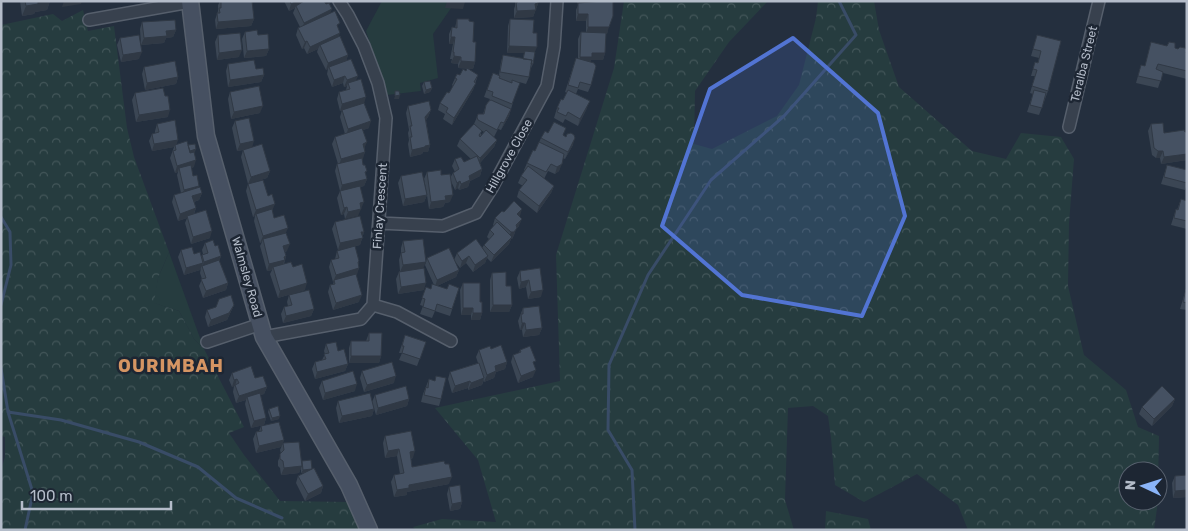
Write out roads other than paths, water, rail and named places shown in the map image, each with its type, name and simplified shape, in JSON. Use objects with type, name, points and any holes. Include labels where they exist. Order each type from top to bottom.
[{"type":"street","name":"Finlay Crescent","points":[[339,1],[364,46],[378,83],[386,118],[373,305]]},
{"type":"street","name":"Hillgrove Close","points":[[379,223],[443,226],[476,213],[492,188],[547,86],[554,47],[557,1]]},
{"type":"street","name":"Teralba Street","points":[[1069,127],[1099,1]]},
{"type":"street","points":[[89,20],[190,2]]},
{"type":"street","name":"Walmsley Road","points":[[190,2],[206,136],[262,330],[349,485],[369,530]]},
{"type":"street","points":[[207,342],[262,330],[361,319],[373,305],[397,312],[451,341]]},
{"type":"waterway","points":[[635,530],[632,470],[608,430],[609,365],[648,275],[711,180],[784,116],[856,35],[839,1]]},
{"type":"waterway","points":[[1,217],[10,232],[11,265],[1,305]]},
{"type":"waterway","points":[[1,368],[8,412],[33,493],[25,530]]},
{"type":"waterway","points":[[8,412],[61,420],[139,442],[198,467],[236,498],[282,518]]},
{"type":"district","name":"OURIMBAH","points":[[171,366]]}]
